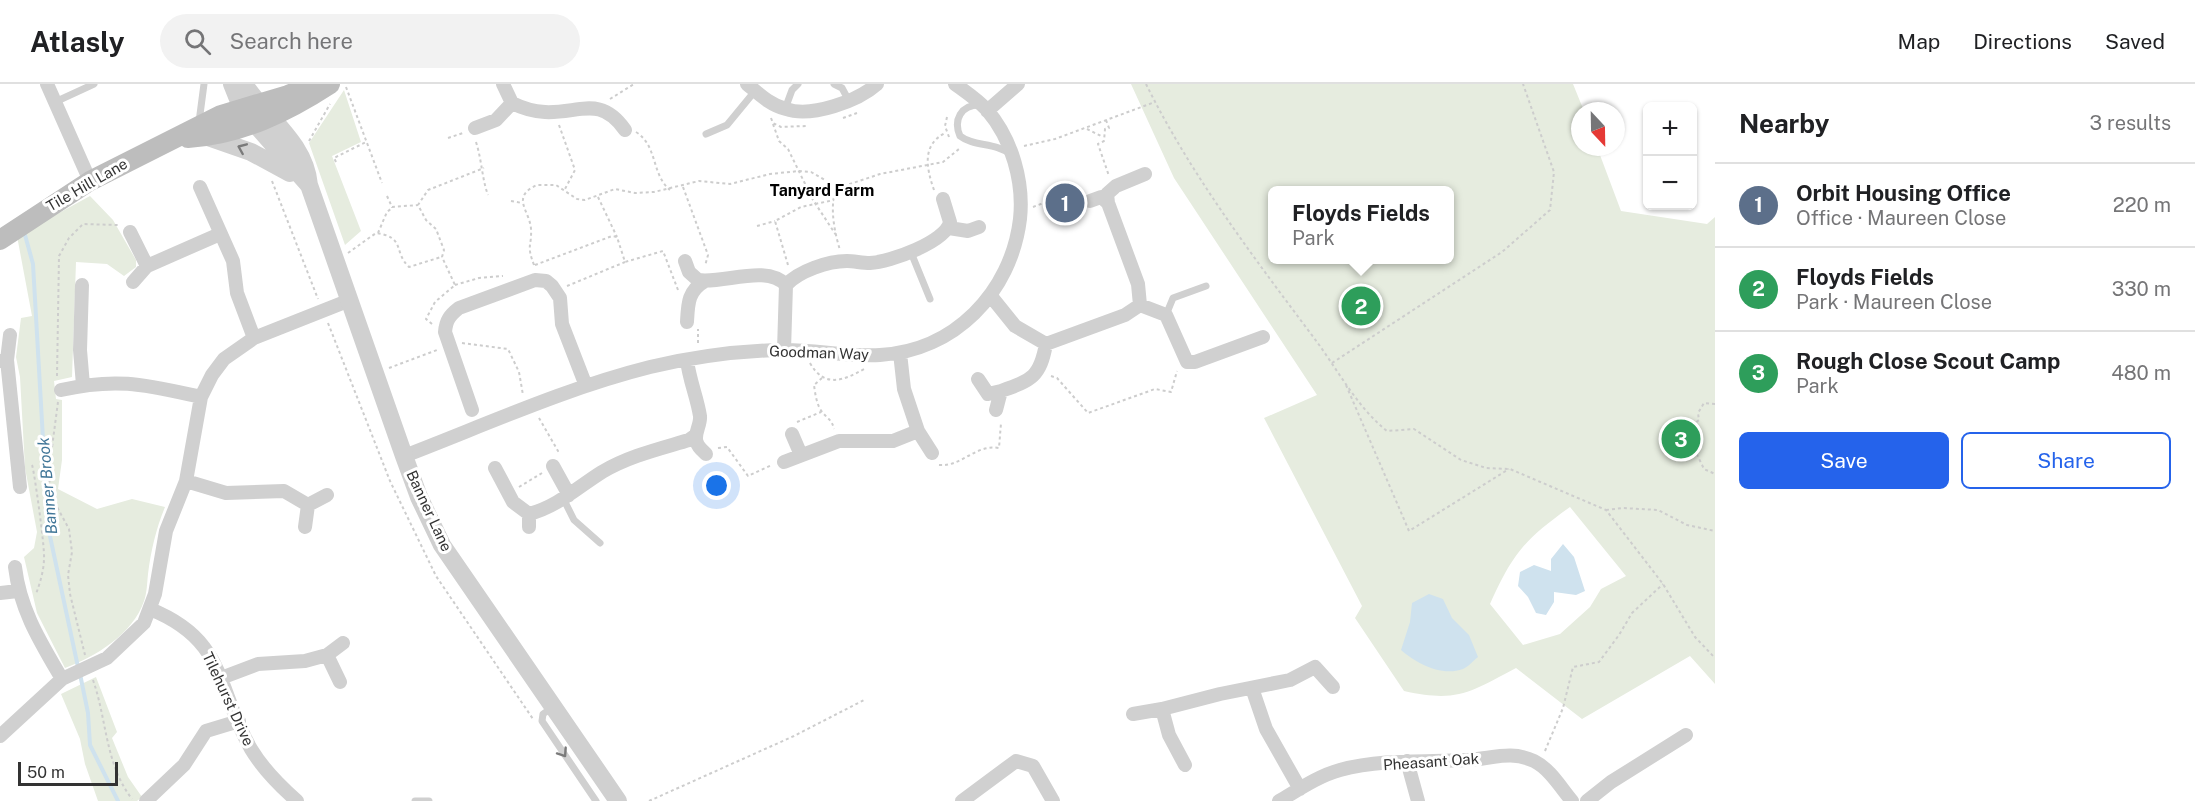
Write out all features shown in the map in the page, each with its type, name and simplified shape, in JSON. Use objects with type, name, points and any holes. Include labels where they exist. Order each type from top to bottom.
[{"type":"main road","points":[[257,113],[314,84]]},
{"type":"main road","points":[[257,113],[336,89]]},
{"type":"main road","name":"Tile Hill Lane","points":[[0,240],[90,182],[179,138],[257,113]]},
{"type":"street","points":[[47,84],[90,182]]},
{"type":"street","points":[[232,84],[257,113]]},
{"type":"street","name":"Banner Lane","points":[[244,84],[257,113],[300,152],[308,169],[309,185],[404,456],[419,497],[442,545],[618,801]]},
{"type":"street","points":[[503,84],[512,102],[535,109],[578,96]]},
{"type":"street","points":[[751,88],[785,109],[801,112],[849,101],[877,84]]},
{"type":"street","name":"Goodman Way","points":[[404,456],[586,386],[650,367],[687,360],[783,350],[876,355],[900,353],[932,343],[957,328],[990,296],[1010,261],[1020,213],[1020,183],[1012,157],[985,109],[955,84]]},
{"type":"street","points":[[985,109],[1018,84]]},
{"type":"street","points":[[610,99],[625,130]]},
{"type":"street","points":[[473,129],[496,120],[512,102]]},
{"type":"street","points":[[203,132],[270,160],[309,185]]},
{"type":"street","points":[[1140,305],[1138,284],[1108,203],[1107,194],[1114,188],[1145,174]]},
{"type":"street","points":[[200,187],[233,261],[237,293],[254,338]]},
{"type":"street","points":[[1090,201],[1101,197],[1108,203]]},
{"type":"street","points":[[685,261],[693,276],[705,281],[753,276],[785,283],[807,272],[842,261],[880,261],[935,241],[949,228],[950,222],[943,199]]},
{"type":"street","points":[[949,228],[968,231],[979,227]]},
{"type":"street","points":[[130,232],[147,266]]},
{"type":"street","points":[[133,282],[147,266],[220,234]]},
{"type":"street","points":[[472,410],[445,332],[450,315],[459,308],[535,280],[546,281],[556,290],[560,298],[562,324],[586,386]]},
{"type":"street","points":[[687,322],[688,302],[692,290],[705,281]]},
{"type":"street","points":[[783,350],[785,283]]},
{"type":"street","points":[[82,285],[80,350],[83,385]]},
{"type":"street","points":[[990,296],[1015,326],[1046,344]]},
{"type":"street","points":[[0,736],[65,678],[106,658],[135,634],[150,609],[155,594],[166,531],[186,481],[201,397],[212,375],[224,359],[254,338],[350,300]]},
{"type":"street","points":[[1140,305],[1166,315],[1186,362],[1195,362],[1263,337]]},
{"type":"street","points":[[1046,344],[1125,315],[1140,305]]},
{"type":"street","points":[[10,335],[4,360],[21,487]]},
{"type":"street","points":[[978,379],[988,394],[1029,380],[1038,372],[1046,344]]},
{"type":"street","points":[[900,353],[903,389],[918,431],[933,453]]},
{"type":"street","points":[[495,468],[513,502],[529,520],[602,472],[637,455],[689,440],[696,435],[701,426],[687,360]]},
{"type":"street","points":[[61,390],[83,385],[135,382],[201,397]]},
{"type":"street","points":[[996,410],[1001,391]]},
{"type":"street","points":[[784,462],[839,441],[893,441],[918,431]]},
{"type":"street","points":[[792,434],[801,455]]},
{"type":"street","points":[[696,435],[697,443],[706,454]]},
{"type":"street","points":[[553,466],[566,496]]},
{"type":"street","points":[[186,481],[226,493],[284,491],[308,505]]},
{"type":"street","points":[[308,505],[327,495]]},
{"type":"street","points":[[305,527],[308,505]]},
{"type":"street","points":[[15,567],[18,591],[27,617],[65,678]]},
{"type":"street","points":[[0,593],[18,591]]},
{"type":"street","name":"Tilehurst Drive","points":[[150,609],[175,620],[199,639],[221,678],[251,749],[265,769],[297,801]]},
{"type":"street","points":[[221,678],[258,664],[305,661],[327,655],[344,643]]},
{"type":"street","points":[[327,655],[340,682]]},
{"type":"street","points":[[1133,714],[1290,680],[1315,667],[1333,687]]},
{"type":"street","points":[[1252,688],[1266,729],[1300,789]]},
{"type":"street","points":[[1162,709],[1169,735],[1185,765]]},
{"type":"street","points":[[146,801],[184,765],[206,731],[239,721]]},
{"type":"street","points":[[1587,801],[1611,782],[1686,735]]},
{"type":"street","name":"Pheasant Oak","points":[[1279,801],[1341,770],[1407,761],[1466,760],[1508,755],[1522,757],[1539,764]]},
{"type":"street","points":[[962,801],[1016,761],[1033,766],[1053,801]]},
{"type":"street","points":[[1407,761],[1418,801]]},
{"type":"street","points":[[1539,764],[1572,801]]},
{"type":"lane","points":[[55,102],[94,84]]},
{"type":"lane","points":[[203,132],[204,84]]},
{"type":"lane","points":[[785,109],[792,90],[798,84]]},
{"type":"lane","points":[[834,84],[842,88],[849,101]]},
{"type":"lane","points":[[706,134],[727,124],[751,88]]},
{"type":"lane","points":[[985,109],[969,106],[960,113],[956,125],[960,136],[968,141],[999,147],[1012,157]]},
{"type":"lane","points":[[910,250],[930,299]]},
{"type":"lane","points":[[1166,315],[1173,298],[1206,286]]},
{"type":"lane","points":[[566,496],[574,520],[600,543]]},
{"type":"lane","points":[[553,707],[543,714],[542,721],[596,801]]},
{"type":"lane","points":[[416,801],[429,801]]},
{"type":"path","points":[[610,99],[634,84]]},
{"type":"path","points":[[1146,84],[1222,215],[1344,379],[1368,416],[1387,431],[1414,429],[1461,460],[1486,468],[1510,469],[1606,510],[1663,584],[1695,637],[1715,658]]},
{"type":"path","points":[[1332,363],[1502,252],[1550,210],[1554,172],[1523,84]]},
{"type":"path","points":[[336,89],[366,142],[382,183]]},
{"type":"path","points":[[307,143],[336,89]]},
{"type":"path","points":[[1012,157],[1024,146],[1084,128],[1155,102]]},
{"type":"path","points":[[552,105],[575,170],[565,189]]},
{"type":"path","points":[[1106,120],[1109,128],[1105,129],[1104,141],[1098,144],[1114,188]]},
{"type":"path","points":[[773,123],[779,141],[788,149],[816,203],[836,235]]},
{"type":"path","points":[[1084,128],[1093,130],[1103,137]]},
{"type":"path","points":[[448,138],[473,129],[484,168],[488,195]]},
{"type":"path","points":[[625,130],[645,137],[651,146],[663,185],[670,190]]},
{"type":"path","points":[[943,199],[937,198],[928,164],[929,147],[934,140],[946,132]]},
{"type":"path","points":[[336,162],[334,158],[366,142]]},
{"type":"path","points":[[534,266],[528,248],[531,228],[522,203],[524,195],[537,185],[548,184],[565,189],[578,199],[597,197],[615,189],[635,193],[670,190],[699,181],[730,184],[770,174],[799,171],[811,172],[837,186],[943,162],[958,148]]},
{"type":"path","points":[[418,205],[428,190],[484,168]]},
{"type":"path","points":[[268,173],[315,293]]},
{"type":"path","points":[[837,186],[834,200],[836,235],[842,261]]},
{"type":"path","points":[[683,187],[708,255],[705,264],[705,281]]},
{"type":"path","points":[[1020,213],[1075,191],[1076,195],[1086,191],[1090,201]]},
{"type":"path","points":[[387,196],[392,207]]},
{"type":"path","points":[[597,197],[617,237],[625,262]]},
{"type":"path","points":[[757,226],[775,221],[816,203],[834,200]]},
{"type":"path","points":[[511,201],[522,203]]},
{"type":"path","points":[[335,259],[378,233],[387,212],[392,207],[418,205]]},
{"type":"path","points":[[418,205],[426,220],[436,229],[444,250],[442,257],[455,285]]},
{"type":"path","points":[[775,221],[789,271],[785,283]]},
{"type":"path","points":[[130,232],[117,224],[83,224],[69,238],[59,256],[56,371],[61,390],[49,470],[50,494],[69,529],[72,552],[68,575],[71,603],[106,724],[107,748],[114,768],[133,801]]},
{"type":"path","points":[[378,233],[395,240],[409,267],[442,257]]},
{"type":"path","points":[[525,269],[612,236],[617,237]]},
{"type":"path","points":[[556,290],[625,262],[663,251],[682,299],[699,307],[698,343]]},
{"type":"path","points":[[444,293],[455,285],[478,278],[508,275]]},
{"type":"path","points":[[804,351],[822,378]]},
{"type":"path","points":[[1038,372],[1057,378],[1088,413],[1155,389],[1171,392],[1182,354]]},
{"type":"path","points":[[839,441],[830,419],[821,412],[814,385],[822,378],[848,377],[875,364],[876,355]]},
{"type":"path","points":[[1344,379],[1409,531],[1510,469]]},
{"type":"path","points":[[1715,404],[1704,404],[1698,413],[1699,420],[1687,429],[1687,434],[1704,468],[1715,474]]},
{"type":"path","points":[[508,493],[553,466],[554,454],[558,451],[535,406]]},
{"type":"path","points":[[933,453],[934,460],[939,465],[948,466],[988,446],[999,448],[1002,411],[996,410]]},
{"type":"path","points":[[792,434],[793,424],[821,412]]},
{"type":"path","points":[[706,454],[727,447],[748,476],[754,471],[784,462]]},
{"type":"path","points":[[18,462],[29,462],[35,470],[36,502],[44,557],[40,583],[27,617]]},
{"type":"path","points":[[1606,510],[1622,508],[1658,510],[1687,525],[1715,531]]},
{"type":"path","points":[[1539,764],[1563,708],[1573,667],[1599,662],[1632,613],[1663,584]]},
{"type":"path","points":[[649,801],[794,736],[864,700]]},
{"type":"shaded area","points":[[1131,84],[1573,84],[1580,102],[1571,102],[1571,156],[1600,156],[1621,211],[1707,224],[1715,217],[1715,684],[1690,656],[1582,719],[1516,668],[1463,693],[1438,696],[1404,691],[1355,618],[1362,606],[1264,418],[1317,395],[1174,178]],"holes":[[[1570,507],[1626,576],[1601,589],[1590,607],[1560,634],[1523,645],[1490,604],[1521,549],[1541,529]]]},
{"type":"shaded area","points":[[344,90],[361,142],[332,156],[361,231],[345,245],[309,143]]},
{"type":"shaded area","points":[[90,196],[113,220],[136,260],[136,267],[124,276],[107,264],[76,262],[72,377],[54,381],[56,399],[62,400],[62,460],[58,489],[97,509],[132,499],[165,507],[154,540],[146,595],[139,613],[112,643],[88,658],[65,668],[37,613],[24,557],[34,548],[37,532],[25,468],[20,377],[16,357],[21,318],[32,316],[17,236]]},
{"type":"shaded area","points":[[96,677],[117,732],[112,738],[128,777],[142,797],[137,801],[98,801],[85,764],[80,739],[61,694]]},
{"type":"water","points":[[1563,544],[1574,557],[1585,591],[1576,595],[1554,592],[1554,602],[1546,615],[1536,613],[1528,597],[1518,586],[1520,572],[1534,565],[1551,571],[1551,559]]},
{"type":"water","points":[[1429,594],[1443,599],[1452,618],[1469,635],[1478,657],[1463,669],[1438,670],[1421,664],[1401,650],[1410,622],[1412,603]]},
{"type":"waterway","name":"Banner Brook","points":[[25,235],[33,264],[48,527],[78,667]]},
{"type":"waterway","name":"Banner Brook","points":[[80,674],[88,713],[90,745],[118,801]]},
{"type":"place","name":"Orbit Housing Office","points":[[1065,203]]},
{"type":"place","name":"Floyds Fields","points":[[1361,306]]},
{"type":"place","name":"Rough Close Scout Camp","points":[[1681,439]]},
{"type":"district","name":"Tanyard Farm","points":[[822,190]]}]
